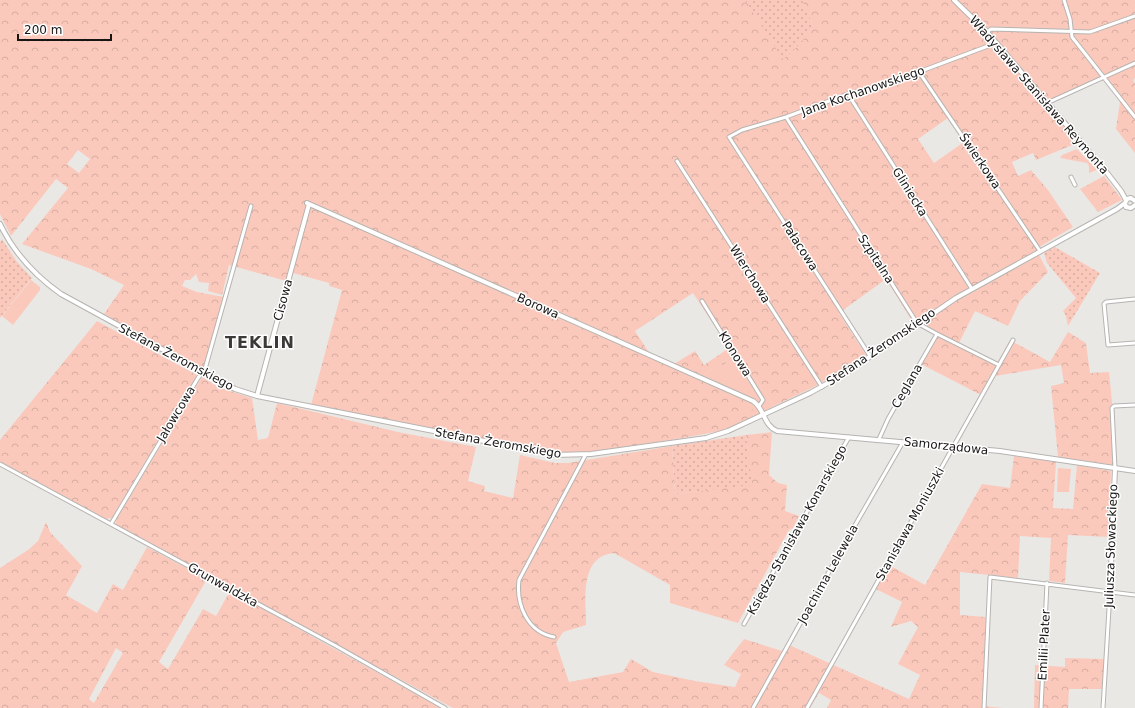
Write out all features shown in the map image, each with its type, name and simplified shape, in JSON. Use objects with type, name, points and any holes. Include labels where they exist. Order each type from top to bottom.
[{"type":"street","name":"Władysława Stanisława Reymonta","points":[[954,0],[987,32],[1130,201]]},
{"type":"street","points":[[1064,0],[1070,19],[1072,38],[1135,117]]},
{"type":"street","points":[[987,32],[991,29],[1090,32],[1135,16]]},
{"type":"street","name":"Jana Kochanowskiego","points":[[729,137],[742,130],[786,117],[848,94],[884,85],[996,43]]},
{"type":"street","points":[[1047,103],[1135,63]]},
{"type":"street","name":"Świerkowa","points":[[919,72],[1040,251]]},
{"type":"street","name":"Gliniecka","points":[[848,94],[972,290]]},
{"type":"street","name":"Szpitalna","points":[[786,117],[917,323],[999,365]]},
{"type":"street","name":"Pałacowa","points":[[729,137],[870,356]]},
{"type":"street","name":"Wierchowa","points":[[677,161],[822,387]]},
{"type":"street","points":[[1071,177],[1075,185]]},
{"type":"street","points":[[1130,201],[1134,207]]},
{"type":"street","name":"Stefana Żeromskiego","points":[[0,224],[20,257],[47,284],[68,299],[235,389],[257,396],[496,445],[555,455],[586,454],[706,438],[728,432],[846,374],[917,323],[1040,251],[1130,201]]},
{"type":"street","name":"Cisowa","points":[[257,396],[308,203]]},
{"type":"street","name":"Borowa","points":[[308,203],[703,378],[753,401],[759,406]]},
{"type":"street","name":"Jałowcowa","points":[[111,524],[206,366],[251,206]]},
{"type":"street","points":[[1135,299],[1106,302],[1104,304],[1108,345],[1135,342]]},
{"type":"street","name":"Klonowa","points":[[702,301],[763,400],[759,406]]},
{"type":"street","name":"Ceglana","points":[[879,439],[884,427],[937,334]]},
{"type":"street","name":"Stanisława Moniuszki","points":[[807,708],[1013,340]]},
{"type":"street","name":"Juliusza Słowackiego","points":[[1104,708],[1115,468],[1112,408],[1114,406],[1135,405]]},
{"type":"street","points":[[759,406],[763,416]]},
{"type":"street","name":"Samorządowa","points":[[763,416],[768,424],[777,431],[879,439],[1006,452],[1135,471]]},
{"type":"street","name":"Księdza Stanisława Konarskiego","points":[[744,624],[849,437]]},
{"type":"street","name":"Joachima Lelewela","points":[[753,708],[854,526],[903,442]]},
{"type":"street","points":[[554,637],[547,636],[538,630],[528,620],[521,610],[517,591],[519,580],[586,454]]},
{"type":"street","name":"Grunwaldzka","points":[[0,464],[336,646],[445,708]]},
{"type":"street","points":[[984,708],[990,577],[1135,595]]},
{"type":"street","name":"Emilii Plater","points":[[1041,708],[1047,583]]},
{"type":"green space","points":[[0,0],[1135,0],[1135,78],[1133,80],[1135,83],[1135,153],[1116,129],[1120,102],[1102,77],[1044,103],[1077,143],[1036,160],[1033,153],[1012,162],[1018,176],[1031,170],[1048,190],[1073,227],[1036,249],[1048,272],[1020,301],[1008,326],[975,311],[959,343],[997,363],[1010,340],[1050,362],[1068,332],[1086,343],[1090,373],[1109,372],[1112,402],[1113,465],[1058,457],[1051,386],[1064,383],[1061,365],[989,377],[981,395],[921,364],[936,336],[912,321],[886,279],[839,313],[866,355],[814,387],[774,406],[740,356],[706,373],[703,381],[751,403],[754,417],[721,431],[671,440],[592,452],[570,453],[541,451],[311,405],[342,290],[329,286],[329,283],[293,273],[290,282],[229,265],[222,295],[208,291],[209,283],[199,282],[196,274],[190,280],[185,280],[182,286],[197,292],[224,297],[204,368],[201,369],[104,314],[124,285],[91,269],[22,244],[68,188],[56,179],[11,236],[0,214]],"holes":[[[948,118],[964,142],[934,163],[918,139]],[[78,150],[90,159],[79,173],[67,164]],[[693,293],[729,348],[704,365],[695,351],[674,364],[650,354],[635,331]]]},
{"type":"green space","points":[[745,0],[802,0],[814,28],[793,51],[783,59]]},
{"type":"green space","points":[[1077,149],[1097,170],[1089,173],[1089,166],[1087,163],[1060,158],[1062,155]]},
{"type":"green space","points":[[1104,176],[1122,200],[1098,212],[1080,189]]},
{"type":"green space","points":[[2,239],[17,262],[32,278],[0,318],[0,242]]},
{"type":"green space","points":[[1055,247],[1100,273],[1068,326],[1066,316],[1063,311],[1076,298],[1047,263],[1044,253]]},
{"type":"green space","points":[[31,280],[40,287],[40,290],[13,325],[2,316]]},
{"type":"green space","points":[[97,321],[197,375],[112,518],[106,519],[0,462],[0,440]]},
{"type":"green space","points":[[740,355],[774,406],[754,417],[703,381],[706,373]]},
{"type":"green space","points":[[202,377],[218,387],[252,398],[258,440],[268,438],[277,403],[398,432],[476,447],[468,481],[485,486],[484,491],[513,498],[520,455],[555,463],[568,463],[672,446],[675,494],[751,484],[746,435],[772,432],[769,475],[778,483],[787,485],[785,511],[799,516],[793,528],[789,530],[738,623],[670,603],[670,585],[614,553],[603,556],[595,562],[587,581],[585,604],[586,625],[563,632],[556,643],[569,682],[623,672],[631,659],[653,672],[695,681],[735,687],[741,674],[724,665],[744,639],[782,651],[787,644],[909,699],[920,675],[898,664],[918,627],[911,621],[891,627],[902,602],[876,589],[889,565],[925,585],[982,484],[1010,488],[1014,456],[1056,462],[1053,508],[1073,509],[1077,465],[1111,471],[1109,537],[1068,535],[1065,583],[1049,581],[1051,538],[1020,536],[1018,578],[960,572],[960,615],[986,617],[982,706],[1003,708],[827,708],[831,700],[819,693],[810,708],[453,708],[116,525],[116,520]]},
{"type":"green space","points":[[746,435],[752,485],[675,494],[672,446]]},
{"type":"green space","points":[[1058,468],[1071,469],[1069,492],[1057,492]]},
{"type":"green space","points":[[46,522],[50,532],[82,566],[66,595],[97,613],[113,584],[123,590],[147,547],[207,579],[159,662],[168,669],[203,609],[216,616],[230,591],[441,708],[0,708],[0,568],[28,550],[38,541]],"holes":[[[116,648],[123,653],[94,703],[89,699]]]},
{"type":"green space","points":[[1065,658],[1104,659],[1103,689],[1069,689],[1068,708],[1034,708],[1035,665],[1065,667]]},
{"type":"district","name":"TEKLIN","points":[[260,342]]}]
